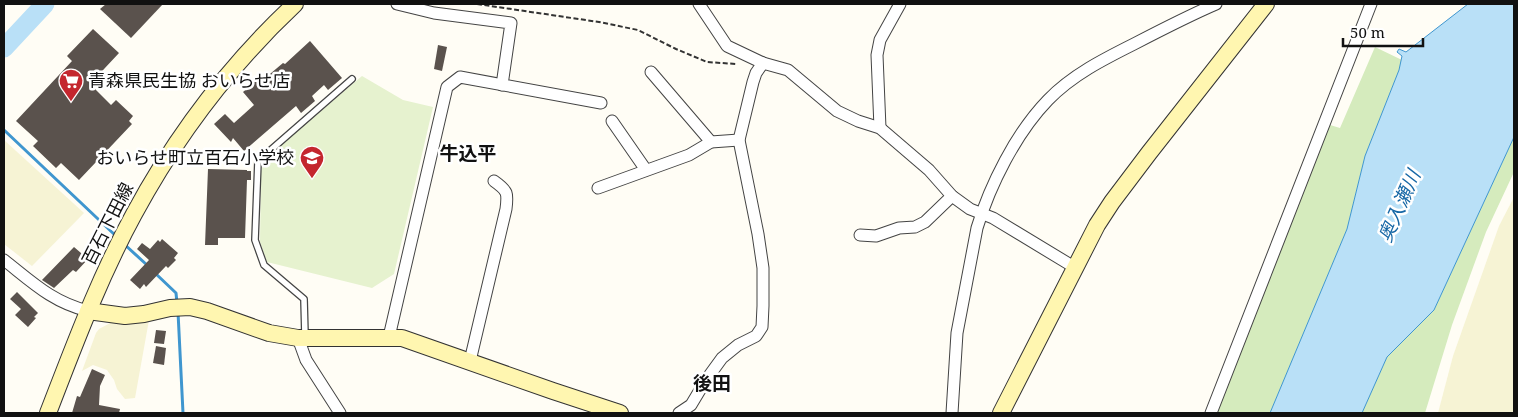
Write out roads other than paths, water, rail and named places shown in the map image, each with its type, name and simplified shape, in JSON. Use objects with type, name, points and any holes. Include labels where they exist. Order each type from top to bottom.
[{"type":"street","name":"百石下田線","points":[[48,413],[88,311],[114,254],[134,213],[171,151],[217,86],[267,30],[295,4]]},
{"type":"street","points":[[397,4],[434,13],[511,23],[502,85]]},
{"type":"street","points":[[699,4],[727,46],[760,68],[788,70],[837,111],[858,121],[880,128],[929,170],[952,196],[970,209],[993,218],[1074,267]]},
{"type":"street","points":[[880,128],[877,55],[880,40],[900,4]]},
{"type":"street","points":[[952,413],[957,333],[977,228],[981,214],[1011,148],[1048,100],[1066,83],[1122,50],[1216,4]]},
{"type":"street","points":[[1001,413],[1096,225],[1266,4]]},
{"type":"street","points":[[1210,413],[1371,4]]},
{"type":"street","points":[[680,413],[691,405],[698,396],[706,380],[722,358],[738,345],[756,336],[762,327],[764,306],[763,268],[740,140],[760,68]]},
{"type":"street","points":[[651,72],[711,142]]},
{"type":"street","points":[[390,337],[447,87],[460,77],[601,103]]},
{"type":"street","points":[[612,121],[646,170]]},
{"type":"street","points":[[598,188],[689,155],[711,142],[740,140]]},
{"type":"street","points":[[470,361],[506,209],[507,194],[504,188],[494,181]]},
{"type":"street","points":[[860,234],[876,236],[899,228],[915,227],[925,222],[952,196]]},
{"type":"street","points":[[4,260],[51,297],[71,307],[125,316],[170,308],[190,307],[207,311],[269,333],[302,338],[402,338],[553,392],[620,413]]},
{"type":"street","points":[[302,338],[306,360],[340,413]]},
{"type":"lane","points":[[302,338],[304,299],[264,265],[255,240],[258,161],[352,79]]},
{"type":"water","name":"奥入瀬川","points":[[1468,4],[1514,4],[1514,137],[1434,310],[1387,357],[1362,413],[1270,413],[1347,229],[1365,156],[1399,70],[1402,56],[1397,52],[1399,49],[1406,52]]},
{"type":"waterway","points":[[4,48],[45,4]]},
{"type":"waterway","points":[[4,130],[116,236]]},
{"type":"waterway","points":[[124,244],[147,265]]},
{"type":"waterway","points":[[155,273],[176,293],[177,303]]},
{"type":"waterway","points":[[178,312],[183,413]]},
{"type":"place","name":"青森県民生協 おいらせ店","points":[[71,102]]},
{"type":"place","name":"おいらせ町立百石小学校","points":[[312,179]]},
{"type":"district","name":"牛込平","points":[[468,153]]},
{"type":"district","name":"後田","points":[[712,383]]}]
